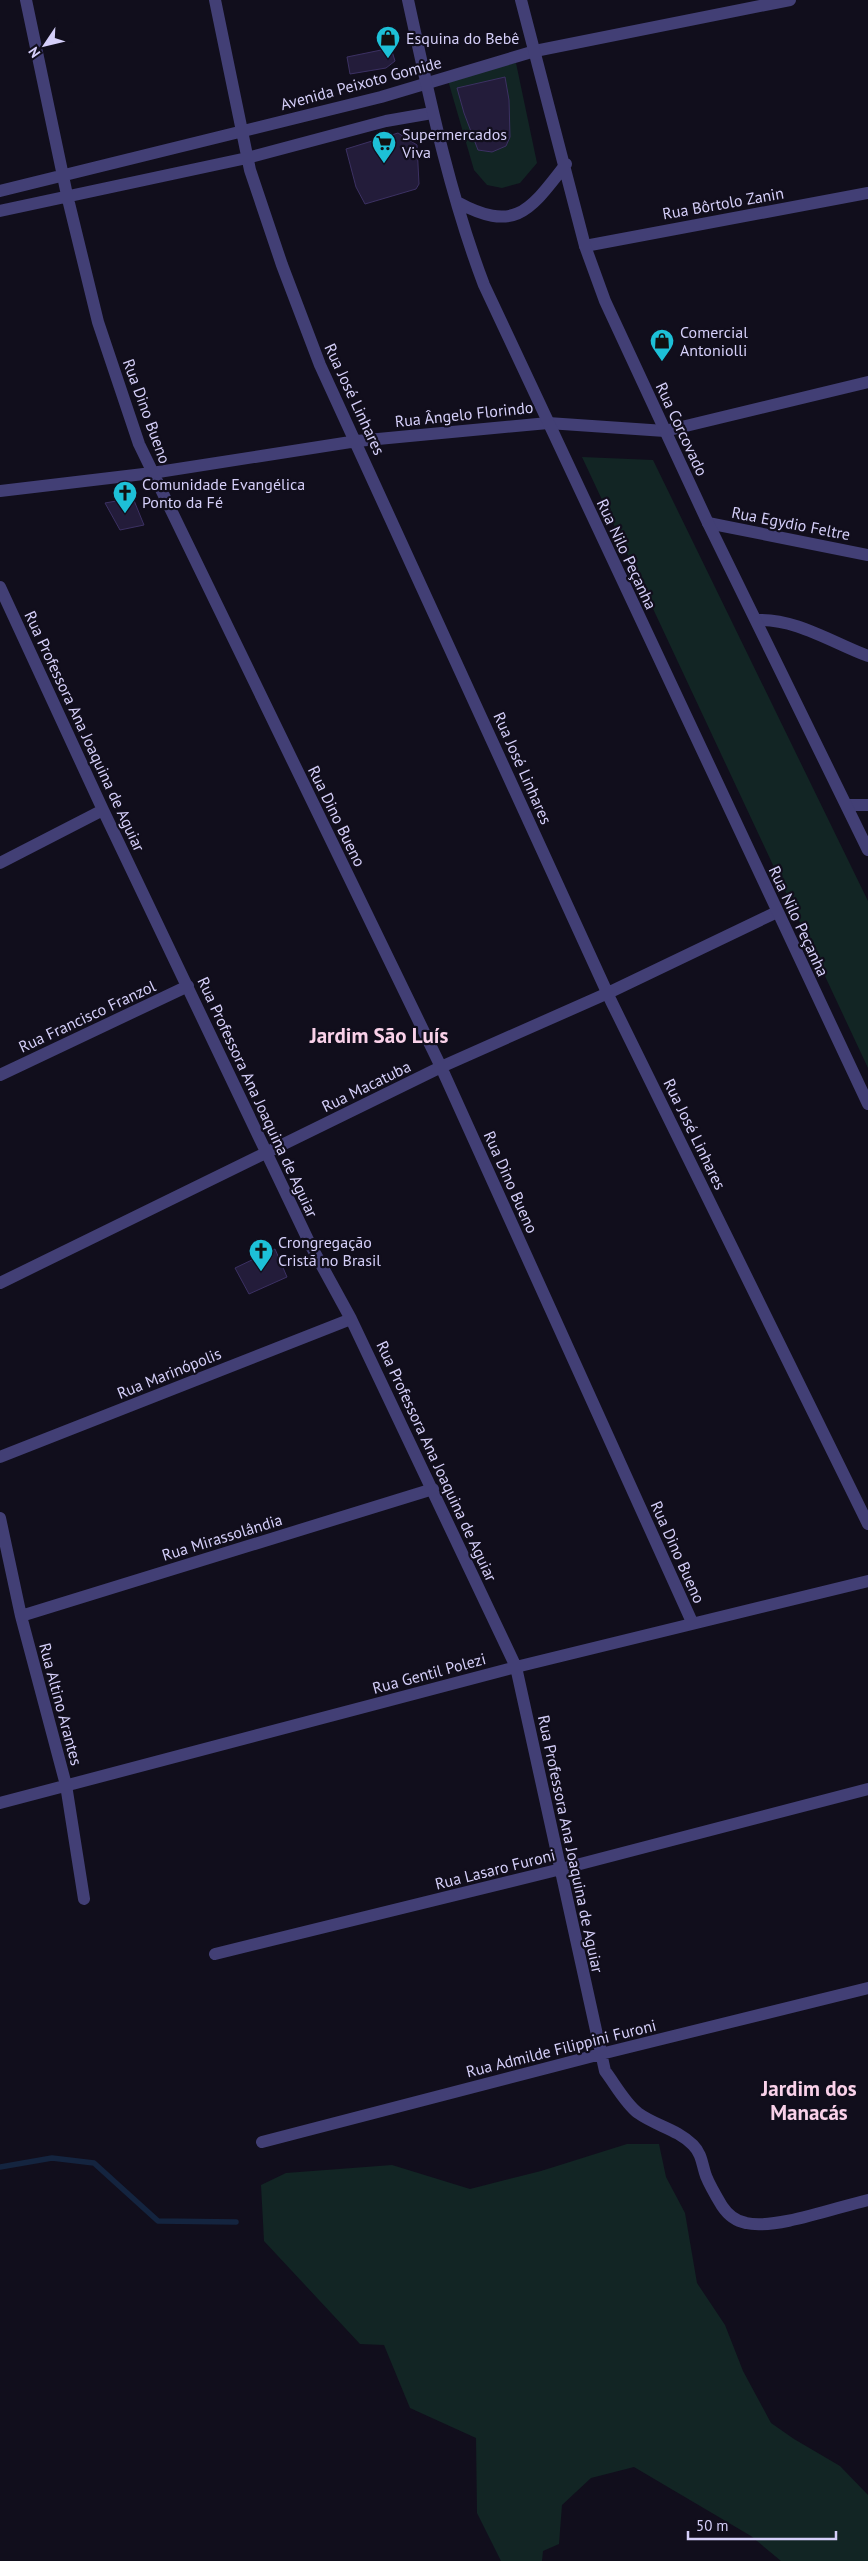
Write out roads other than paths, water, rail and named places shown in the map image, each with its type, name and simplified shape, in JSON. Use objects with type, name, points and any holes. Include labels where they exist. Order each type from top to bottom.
[{"type":"street","name":"Rua Dino Bueno","points":[[26,0],[67,195],[98,322],[139,444],[442,1067],[692,1622]]},
{"type":"street","name":"Rua José Linhares","points":[[215,0],[247,158],[282,265],[320,365],[357,441],[608,993],[868,1524]]},
{"type":"street","name":"Rua Nilo Peçanha","points":[[408,0],[432,113],[467,240],[484,285],[868,1104]]},
{"type":"street","name":"Rua Corcovado","points":[[521,0],[566,164],[585,246],[605,302],[708,522],[868,850]]},
{"type":"street","name":"Avenida Peixoto Gomide","points":[[0,191],[427,84],[458,72],[536,51],[790,0]]},
{"type":"street","points":[[0,211],[67,195],[247,158],[386,121],[432,113]]},
{"type":"street","points":[[457,202],[480,215],[502,218],[516,214],[531,207],[566,164]]},
{"type":"street","name":"Rua Bôrtolo Zanin","points":[[585,246],[868,193]]},
{"type":"street","name":"Rua Ângelo Florindo","points":[[0,491],[152,473],[357,441],[548,423],[665,431],[868,382]]},
{"type":"street","name":"Rua Egydio Feltre","points":[[708,522],[868,555]]},
{"type":"street","name":"Rua Professora Ana Joaquina de Aguiar","points":[[0,587],[103,810],[310,1244],[351,1319],[516,1667],[606,2071],[637,2112],[660,2126],[678,2131],[694,2146],[702,2159],[705,2175],[714,2192],[725,2210],[734,2219],[746,2224],[767,2225],[868,2200]]},
{"type":"street","points":[[757,620],[768,620],[801,628],[868,656]]},
{"type":"street","points":[[847,805],[868,805]]},
{"type":"street","points":[[0,863],[103,810]]},
{"type":"street","name":"Rua Macatuba","points":[[0,1283],[442,1067],[608,993],[777,912]]},
{"type":"street","name":"Rua Francisco Franzol","points":[[0,1075],[188,986]]},
{"type":"street","name":"Rua Marinópolis","points":[[0,1457],[351,1319]]},
{"type":"street","name":"Rua Mirassolândia","points":[[22,1616],[433,1489]]},
{"type":"street","name":"Rua Altino Arantes","points":[[0,1518],[22,1616],[66,1785],[84,1898]]},
{"type":"street","name":"Rua Gentil Polezi","points":[[0,1803],[516,1667],[692,1622],[868,1581]]},
{"type":"street","name":"Rua Lasaro Furoni","points":[[215,1954],[561,1869],[868,1789]]},
{"type":"street","name":"Rua Admilde Filippini Furoni","points":[[262,2142],[601,2054],[868,1988]]},
{"type":"waterway","points":[[0,2167],[52,2158],[94,2163],[158,2221],[236,2222]]},
{"type":"place","name":"Esquina do Bebê","points":[[388,59]]},
{"type":"place","name":"Supermercados Viva","points":[[384,164]]},
{"type":"place","name":"Comercial Antoniolli","points":[[662,362]]},
{"type":"place","name":"Comunidade Evangélica Ponto da Fé","points":[[125,514]]},
{"type":"place","name":"Crongregação Cristã no Brasil","points":[[261,1272]]},
{"type":"district","name":"Jardim São Luís","points":[[379,1036]]},
{"type":"district","name":"Jardim dos Manacás","points":[[809,2101]]}]
